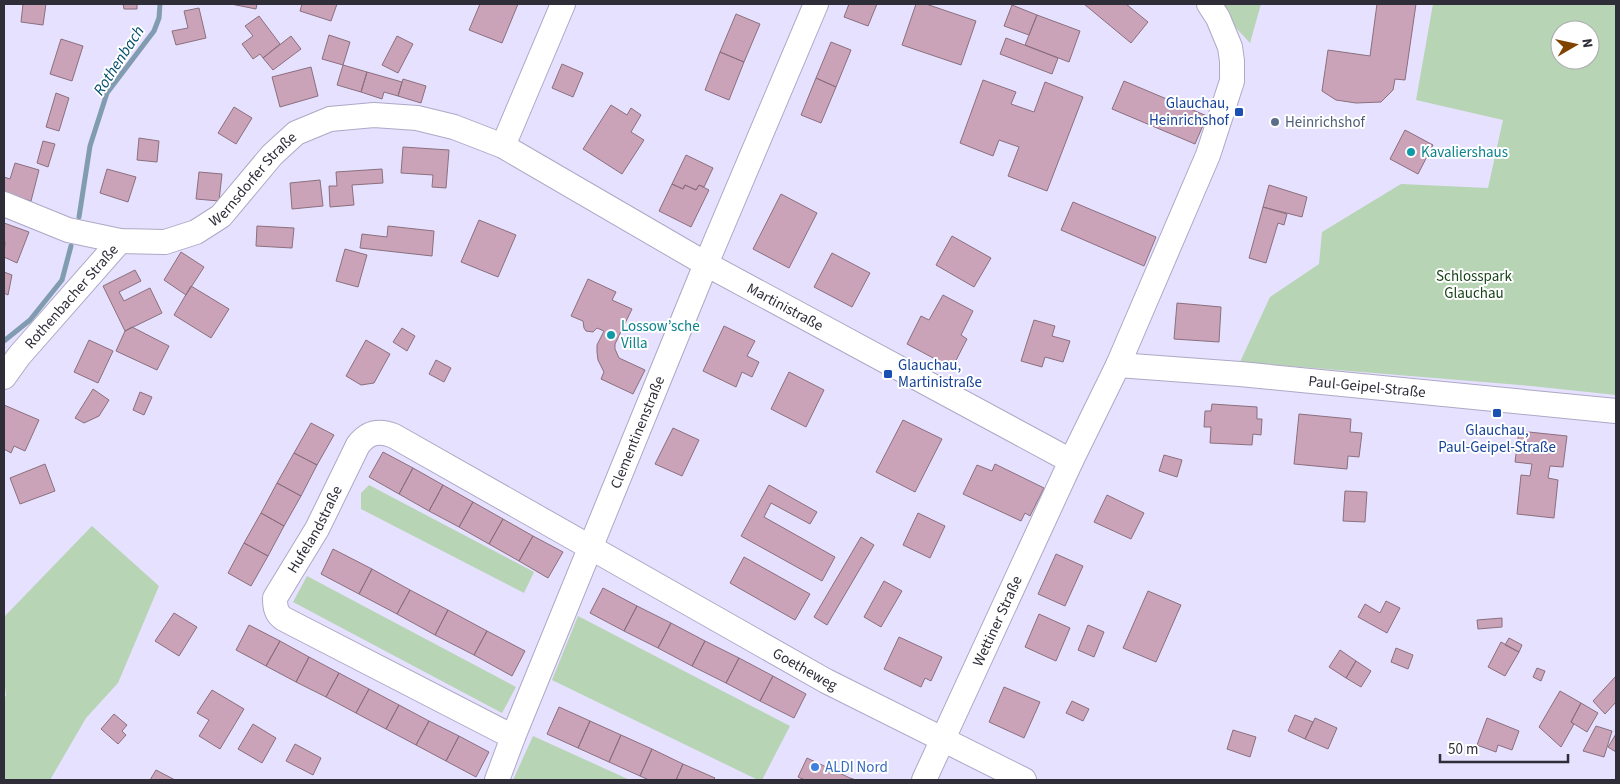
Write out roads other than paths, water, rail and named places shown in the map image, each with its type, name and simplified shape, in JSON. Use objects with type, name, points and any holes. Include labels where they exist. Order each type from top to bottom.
[{"type":"street","points":[[503,146],[562,4]]},
{"type":"street","name":"Clementinenstraße","points":[[497,780],[706,264],[816,4]]},
{"type":"street","points":[[1071,461],[1118,365],[1208,155],[1232,80],[1230,47],[1218,18],[1209,4]]},
{"type":"street","name":"Wernsdorfer Straße","points":[[4,204],[68,230],[120,241],[165,242],[196,232],[222,216],[272,155],[296,133],[330,119],[374,115],[417,118],[454,127],[503,146]]},
{"type":"street","name":"Martinistraße","points":[[503,146],[706,264],[1071,461]]},
{"type":"street","name":"Rothenbacher Straße","points":[[4,376],[19,356],[120,241]]},
{"type":"street","name":"Paul-Geipel-Straße","points":[[1118,365],[1240,374],[1616,411]]},
{"type":"street","name":"Hufelandstraße","points":[[513,737],[280,617],[275,608],[275,598],[317,529],[358,445],[364,437],[372,433],[384,432],[394,436],[590,548]]},
{"type":"street","name":"Wettiner Straße","points":[[924,780],[1071,461]]},
{"type":"street","name":"Goetheweg","points":[[590,548],[826,681],[1024,780]]},
{"type":"waterway","name":"Rothenbach","points":[[79,217],[90,146],[107,93],[154,31],[159,18],[160,4]]},
{"type":"waterway","name":"Rothenbach","points":[[4,341],[30,320],[62,280],[71,246]]},
{"type":"place","name":"Glauchau, Heinrichshof","points":[[1239,112]]},
{"type":"place","name":"Heinrichshof","points":[[1275,122]]},
{"type":"place","name":"Kavaliershaus","points":[[1411,152]]},
{"type":"place","name":"Lossow’sche Villa","points":[[611,335]]},
{"type":"place","name":"Glauchau, Martinistraße","points":[[888,374]]},
{"type":"place","name":"Glauchau, Paul-Geipel-Straße","points":[[1497,413]]},
{"type":"place","name":"ALDI Nord","points":[[815,767]]},
{"type":"park label","name":"Schlosspark Glauchau","points":[[1474,284]]}]
